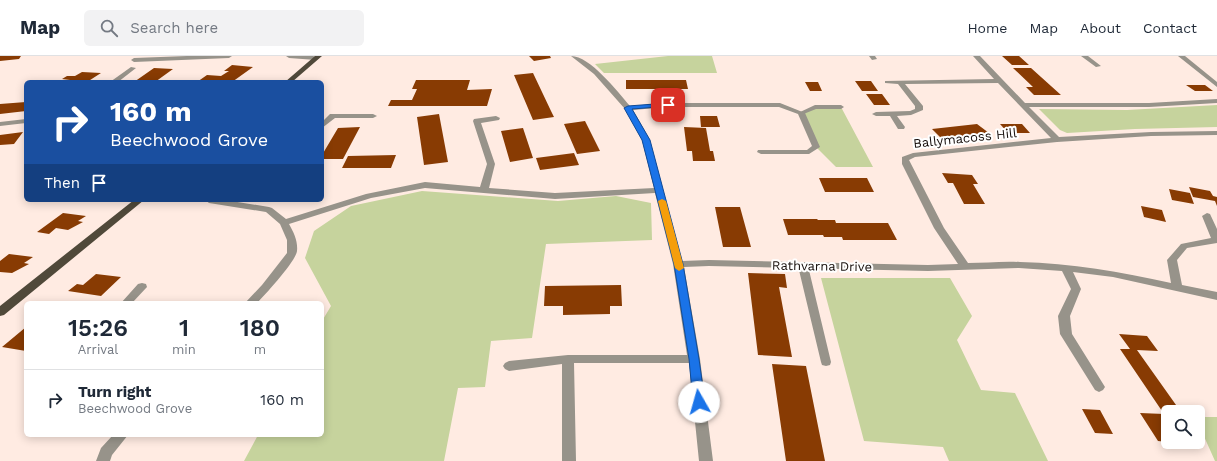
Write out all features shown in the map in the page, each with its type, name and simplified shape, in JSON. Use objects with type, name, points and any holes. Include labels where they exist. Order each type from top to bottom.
[{"type":"main road","points":[[290,80],[318,57]]},
{"type":"main road","points":[[0,312],[138,202]]},
{"type":"street","points":[[574,56],[596,73],[628,108],[646,140],[678,264],[694,359],[706,461]]},
{"type":"street","name":"Ballymacoss Hill","points":[[976,56],[1058,140]]},
{"type":"street","points":[[1084,56],[1098,66]]},
{"type":"street","points":[[1182,56],[1217,85]]},
{"type":"street","points":[[116,80],[133,68]]},
{"type":"street","points":[[887,82],[1000,81]]},
{"type":"street","points":[[876,114],[911,114],[919,110],[919,106],[900,82]]},
{"type":"street","points":[[1023,105],[1149,105],[1217,101]]},
{"type":"street","points":[[628,108],[668,105],[780,105],[801,113],[816,147],[809,152],[761,152]]},
{"type":"street","points":[[892,114],[901,128]]},
{"type":"street","points":[[324,124],[333,116],[373,116]]},
{"type":"street","points":[[484,190],[492,164],[477,121],[496,118]]},
{"type":"street","points":[[0,124],[24,121]]},
{"type":"street","name":"Ballymacoss Hill","points":[[965,267],[939,228],[906,164],[905,159],[913,155],[1058,140],[1151,134],[1217,133]]},
{"type":"street","points":[[284,223],[369,196],[425,184],[555,196],[659,190]]},
{"type":"street","points":[[236,202],[269,210],[284,223],[292,240],[292,253],[266,288],[252,301]]},
{"type":"street","points":[[1177,287],[1172,260],[1184,246],[1217,240],[1207,216]]},
{"type":"street","name":"Rathvarna Drive","points":[[678,264],[709,263],[928,268],[1020,265],[1066,268],[1113,274],[1217,296]]},
{"type":"street","points":[[1066,268],[1076,289],[1064,316],[1066,334],[1099,387]]},
{"type":"street","points":[[128,301],[142,287]]},
{"type":"street","points":[[509,366],[568,359],[694,359]]},
{"type":"street","points":[[568,359],[569,461]]},
{"type":"street","points":[[102,461],[106,452],[119,437]]},
{"type":"lane","points":[[134,60],[229,56]]},
{"type":"lane","points":[[289,56],[318,57]]},
{"type":"lane","points":[[801,113],[815,107],[841,107]]},
{"type":"lane","points":[[803,266],[826,362]]},
{"type":"green space","points":[[668,56],[712,56],[717,73],[604,73],[595,64]]},
{"type":"green space","points":[[1217,105],[1217,127],[1135,129],[1067,133],[1060,130],[1039,109],[1127,110]]},
{"type":"green space","points":[[815,107],[841,107],[873,167],[836,167],[816,147],[801,113]]},
{"type":"green space","points":[[422,191],[558,201],[616,196],[651,203],[652,240],[546,244],[532,338],[491,341],[485,387],[458,388],[444,461],[244,461],[257,437],[324,437],[324,318],[331,306],[305,258],[314,231],[351,206]]},
{"type":"green space","points":[[821,278],[950,278],[972,316],[957,340],[981,390],[1015,393],[1048,461],[949,461],[943,447],[864,441]]},
{"type":"green space","points":[[1205,417],[1217,417],[1217,461],[1215,461],[1205,439]]},
{"type":"building","points":[[0,56],[21,56],[19,59],[0,61]]},
{"type":"building","points":[[529,56],[550,56],[551,58],[534,61]]},
{"type":"building","points":[[1002,56],[1019,56],[1029,65],[1012,65]]},
{"type":"building","points":[[232,65],[253,67],[235,80],[200,80],[207,75],[221,76],[229,71],[224,71]]},
{"type":"building","points":[[154,68],[173,69],[158,80],[137,80]]},
{"type":"building","points":[[1013,68],[1031,68],[1061,95],[1034,95],[1026,87],[1033,87]]},
{"type":"building","points":[[82,72],[101,73],[90,80],[62,79],[67,76],[75,76]]},
{"type":"building","points":[[533,73],[554,117],[533,120],[514,75]]},
{"type":"building","points":[[416,80],[470,80],[467,90],[492,89],[487,106],[388,106],[391,100],[412,100],[417,89],[412,89]]},
{"type":"building","points":[[626,80],[686,80],[688,89],[626,89]]},
{"type":"building","points":[[855,81],[871,81],[878,91],[862,91]]},
{"type":"building","points":[[805,82],[818,82],[822,91],[810,91]]},
{"type":"building","points":[[1186,85],[1205,85],[1213,91],[1195,91]]},
{"type":"building","points":[[866,94],[882,94],[890,105],[874,105]]},
{"type":"building","points":[[24,102],[24,111],[0,114],[0,104]]},
{"type":"building","points":[[439,114],[448,162],[424,165],[417,117]]},
{"type":"building","points":[[700,116],[717,116],[720,127],[701,127]]},
{"type":"building","points":[[585,121],[600,151],[577,154],[564,124]]},
{"type":"building","points":[[977,124],[989,133],[942,139],[932,129]]},
{"type":"building","points":[[1000,124],[1022,124],[1030,133],[1008,133]]},
{"type":"building","points":[[360,127],[343,159],[324,159],[324,152],[338,128]]},
{"type":"building","points":[[684,127],[706,128],[710,151],[713,151],[715,161],[693,161],[692,151],[687,151]]},
{"type":"building","points":[[523,128],[533,158],[510,162],[501,131]]},
{"type":"building","points":[[23,132],[14,144],[0,145],[0,135]]},
{"type":"building","points":[[574,153],[579,165],[540,170],[536,158]]},
{"type":"building","points":[[396,155],[391,168],[342,168],[348,156]]},
{"type":"building","points":[[942,173],[972,175],[978,184],[973,184],[985,204],[964,204],[953,183],[948,183]]},
{"type":"building","points":[[819,178],[867,178],[874,192],[825,192]]},
{"type":"building","points":[[1189,187],[1210,191],[1213,196],[1217,197],[1217,206],[1215,201],[1193,197]]},
{"type":"building","points":[[1169,189],[1190,193],[1194,204],[1172,200]]},
{"type":"building","points":[[1141,206],[1162,210],[1166,222],[1144,217]]},
{"type":"building","points":[[715,207],[740,207],[751,247],[723,247]]},
{"type":"building","points":[[63,213],[86,216],[78,221],[83,222],[68,230],[56,228],[49,234],[37,232]]},
{"type":"building","points":[[783,219],[835,220],[836,223],[888,223],[897,240],[843,240],[842,237],[824,237],[823,235],[788,235]]},
{"type":"building","points":[[9,254],[33,257],[24,263],[29,264],[12,273],[0,272],[0,261]]},
{"type":"building","points":[[748,273],[785,274],[787,288],[779,287],[792,357],[758,355]]},
{"type":"building","points":[[96,274],[121,277],[101,296],[68,291],[77,284],[83,285]]},
{"type":"building","points":[[621,285],[622,306],[610,306],[610,314],[563,315],[563,306],[544,306],[545,286]]},
{"type":"building","points":[[24,329],[24,351],[2,347]]},
{"type":"building","points":[[1119,334],[1147,336],[1158,351],[1137,350],[1176,405],[1161,405],[1161,410],[1120,349],[1130,349]]},
{"type":"building","points":[[772,364],[806,366],[825,461],[786,461]]},
{"type":"building","points":[[1082,409],[1100,410],[1113,434],[1095,433]]},
{"type":"building","points":[[1140,413],[1161,414],[1161,441],[1158,441]]},
{"type":"slow traffic","points":[[662,201],[679,268]]},
{"type":"route","points":[[668,105],[628,108],[646,140],[678,264],[694,359],[699,402]]}]
